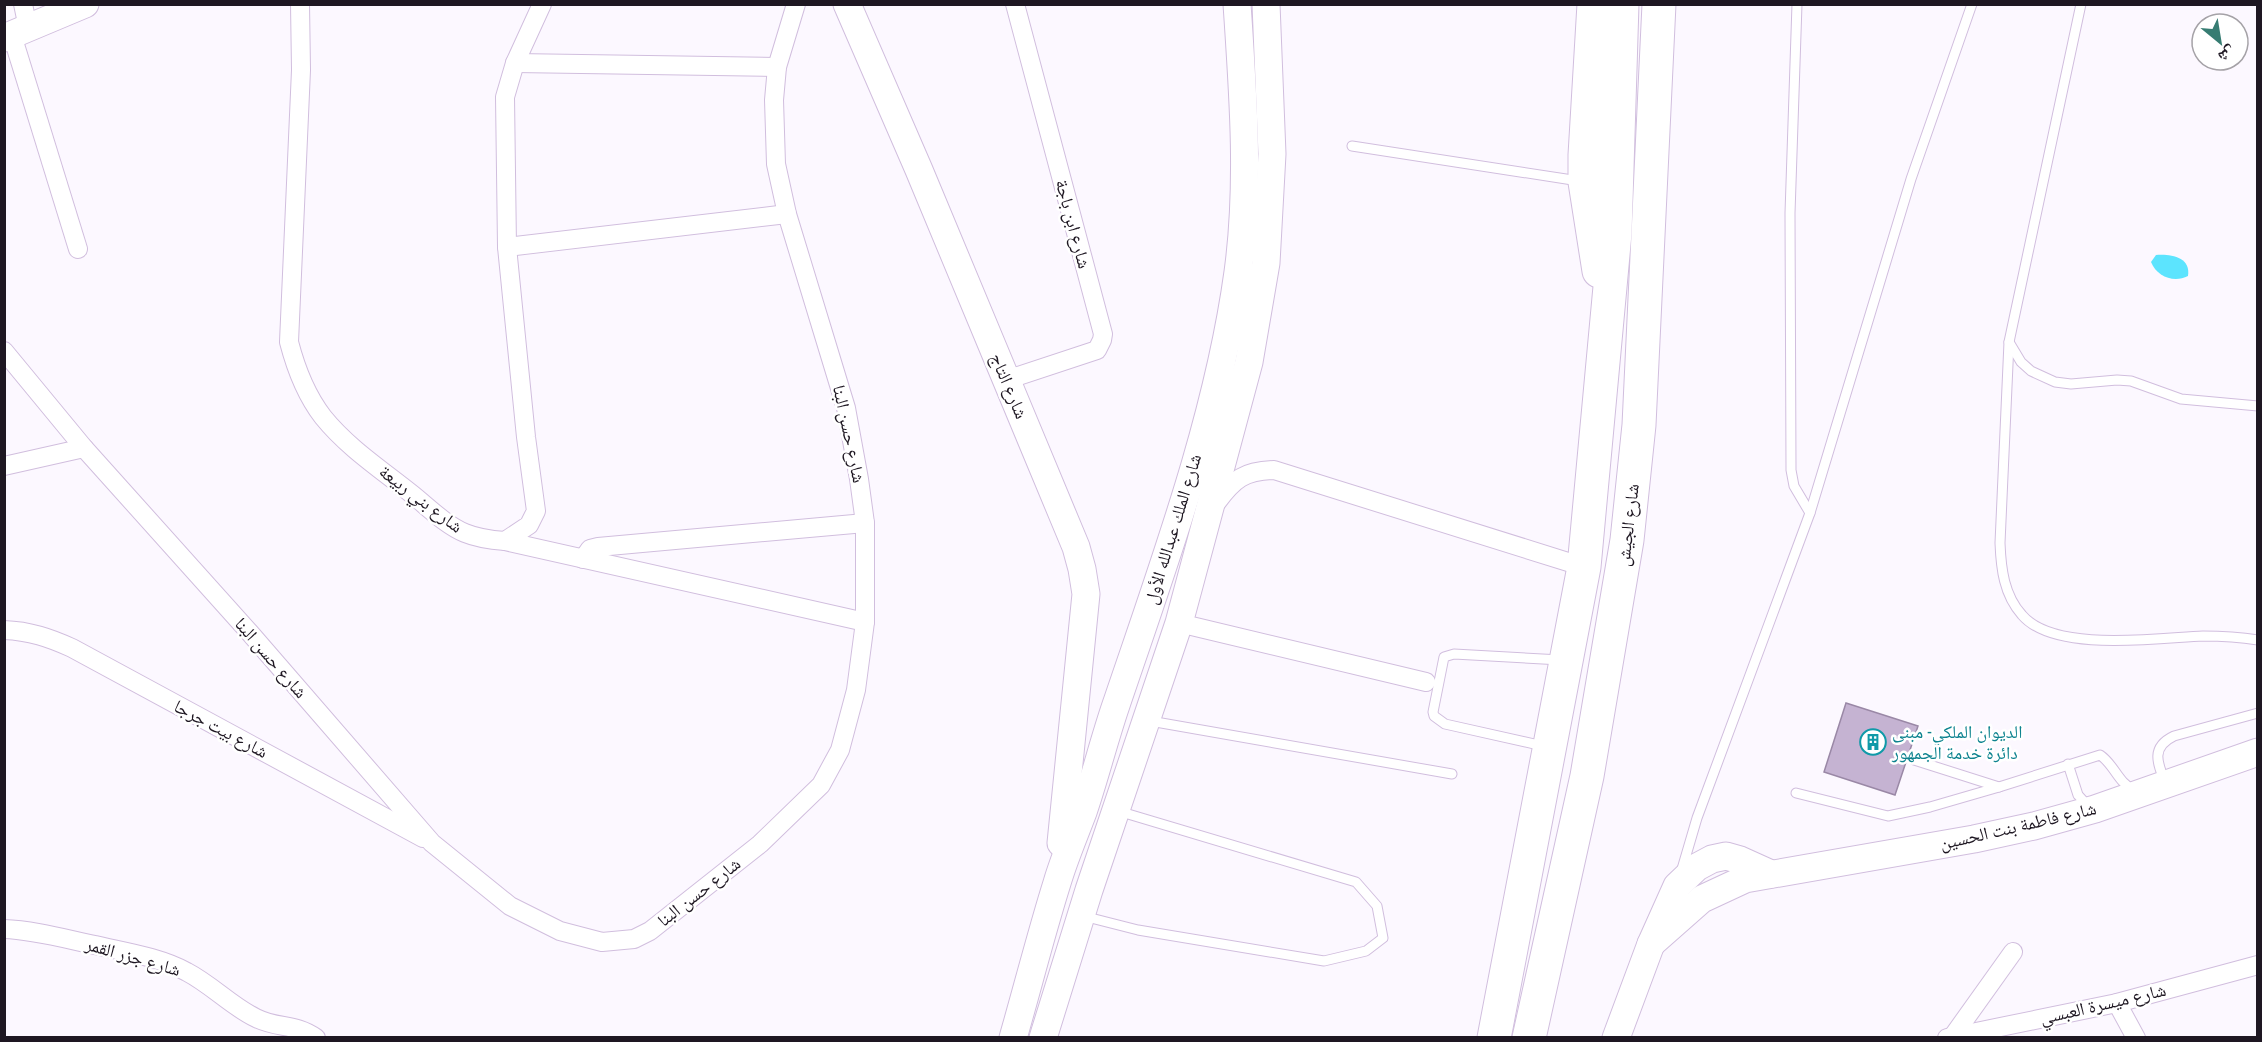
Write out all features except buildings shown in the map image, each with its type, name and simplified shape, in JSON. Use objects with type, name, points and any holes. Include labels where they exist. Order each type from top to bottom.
[{"type":"highway","points":[[1594,4],[1585,182],[1608,323]]},
{"type":"highway","points":[[1494,1038],[1584,567],[1615,233],[1622,4]]},
{"type":"highway","name":"شارع الجيش","points":[[1530,1036],[1587,776],[1608,663],[1627,540],[1639,425],[1659,4]]},
{"type":"highway","points":[[1476,1038],[1506,982]]},
{"type":"main road","points":[[17,26],[85,4]]},
{"type":"main road","name":"شارع التاج","points":[[847,4],[1076,547],[1083,569],[1086,594],[1058,880]]},
{"type":"main road","name":"شارع الملك عبدالله الأول","points":[[1013,1038],[1058,880],[1167,555],[1212,399],[1228,328],[1238,271],[1244,202],[1243,105],[1237,4]]},
{"type":"main road","name":"شارع الملك عبدالله الأول","points":[[1043,1038],[1081,916],[1179,623],[1211,511],[1249,362],[1266,263],[1272,154],[1266,4]]},
{"type":"main road","points":[[1073,711],[1137,748]]},
{"type":"main road","name":"شارع فاطمة بنت الحسين","points":[[1651,944],[1702,899],[1745,879],[1974,839],[2034,826],[2095,809],[2258,752]]},
{"type":"main road","name":"شارع فاطمة بنت الحسين","points":[[1616,1038],[1651,944],[1677,886],[1697,867],[1712,859],[1726,856],[1771,874]]},
{"type":"street","name":"شارع بني ربيعة","points":[[300,4],[301,70],[289,342],[294,364],[322,416],[344,440],[443,519],[463,532],[484,539],[505,541],[865,622]]},
{"type":"street","points":[[505,541],[529,525],[536,511],[526,437],[507,248],[505,97],[515,63],[542,4]]},
{"type":"street","name":"شارع حسن البنا","points":[[4,351],[84,448],[432,843],[510,906],[560,931],[602,942],[634,939],[650,931],[760,844],[821,785],[840,750],[856,690],[865,622],[865,523],[846,408],[787,214],[776,164],[774,100],[777,67],[796,4]]},
{"type":"street","name":"شارع ابن باجة","points":[[1006,380],[1097,350],[1103,334],[1015,4]]},
{"type":"street","points":[[17,26],[78,249]]},
{"type":"street","points":[[515,63],[777,67]]},
{"type":"street","points":[[507,248],[787,214]]},
{"type":"street","points":[[4,466],[84,448]]},
{"type":"street","points":[[1211,511],[1229,485],[1243,475],[1259,470],[1274,470],[1584,567]]},
{"type":"street","points":[[583,559],[590,549],[598,547],[865,523]]},
{"type":"street","points":[[1179,623],[1426,682]]},
{"type":"street","name":"شارع بيت جرجا","points":[[4,630],[39,635],[72,648],[432,843]]},
{"type":"street","name":"شارع جزر القمر","points":[[4,929],[55,936],[156,960],[188,972],[233,1006],[267,1024],[286,1032],[297,1027],[316,1038]]},
{"type":"street","points":[[1950,1037],[2013,952]]},
{"type":"street","name":"شارع ميسرة العبسي","points":[[1950,1037],[2117,1003],[2258,965]]},
{"type":"street","points":[[2117,1003],[2136,1038]]},
{"type":"lane","points":[[1797,4],[1790,213],[1791,470],[1794,486],[1810,513]]},
{"type":"lane","points":[[1677,886],[1697,818],[1810,513],[1911,179],[1972,4]]},
{"type":"lane","points":[[2081,4],[2009,342],[2000,543],[2001,571],[2009,596],[2022,617],[2042,630],[2066,637],[2114,641],[2224,636],[2258,640]]},
{"type":"lane","points":[[1352,146],[1585,182]]},
{"type":"lane","points":[[2009,342],[2021,362],[2031,371],[2055,382],[2071,384],[2131,381],[2181,399],[2258,406]]},
{"type":"lane","points":[[1550,748],[1445,724],[1434,716],[1433,712],[1444,657],[1449,655],[1567,660]]},
{"type":"lane","points":[[1796,793],[1888,816],[1930,807],[2100,755],[2124,784],[2154,788],[2157,756],[2166,740],[2258,713]]},
{"type":"lane","points":[[1146,720],[1452,774]]},
{"type":"lane","points":[[1914,760],[1999,787]]},
{"type":"lane","points":[[2067,764],[2078,795],[2084,803],[2095,809]]},
{"type":"lane","points":[[1081,916],[1138,930],[1324,961],[1366,951],[1383,938],[1377,906],[1356,882],[1116,810]]},
{"type":"water","points":[[2156,255],[2179,258],[2186,265],[2188,276],[2172,279],[2157,272],[2151,262]]},
{"type":"place","name":"الديوان الملكي- مبنى دائرة خدمة الجمهور","points":[[1873,742]]}]
